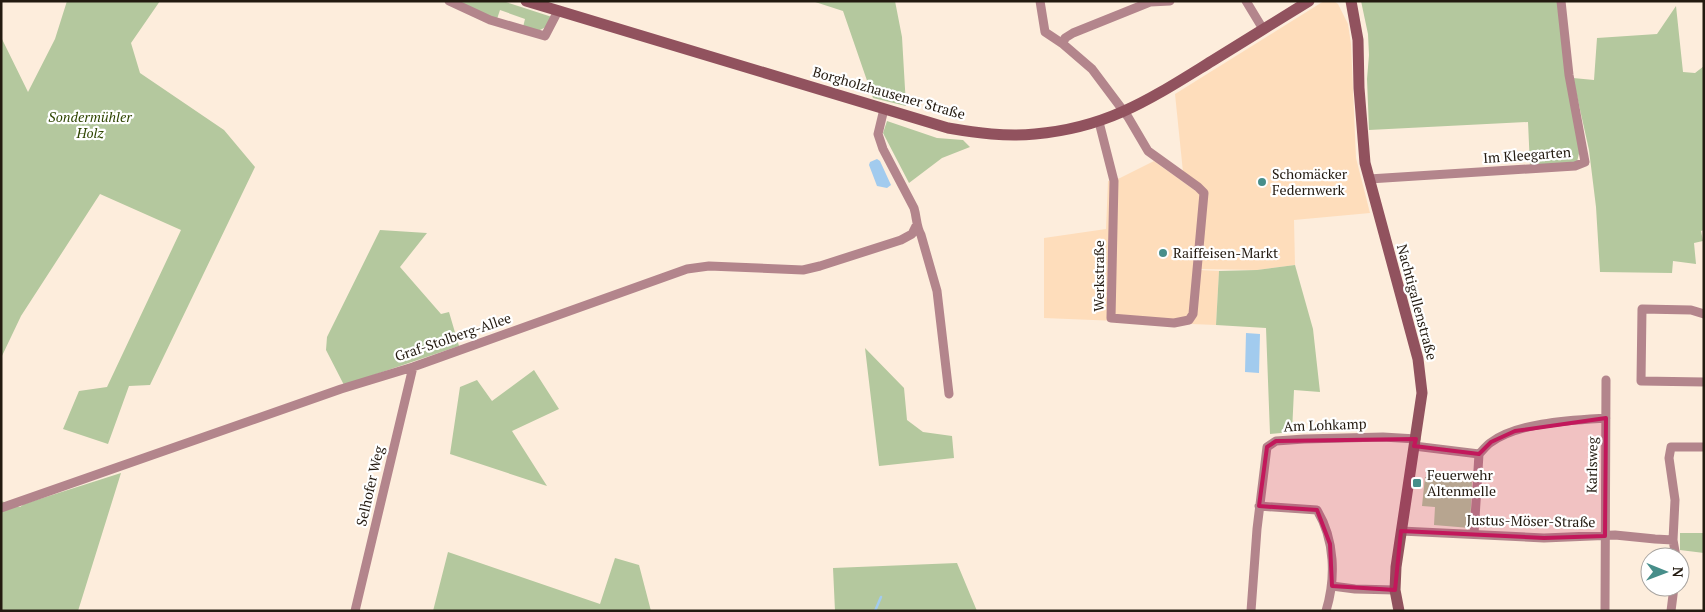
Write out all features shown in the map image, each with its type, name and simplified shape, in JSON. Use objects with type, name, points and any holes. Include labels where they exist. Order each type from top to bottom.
[{"type":"main road","name":"Borgholzhausener Straße","points":[[526,1],[948,128],[995,135],[1035,134],[1069,129],[1099,122],[1124,112],[1152,98],[1309,1]]},
{"type":"main road","name":"Nachtigallenstraße","points":[[1351,1],[1358,40],[1365,164],[1418,359],[1422,392],[1396,568],[1395,590],[1399,611]]},
{"type":"street","points":[[449,1],[490,20],[544,36],[558,11]]},
{"type":"street","points":[[1040,1],[1044,32],[1063,44],[1092,69],[1124,112]]},
{"type":"street","points":[[1063,44],[1065,38],[1073,33],[1109,18],[1150,2],[1170,1]]},
{"type":"street","points":[[1246,1],[1263,29]]},
{"type":"street","name":"Im Kleegarten","points":[[1369,179],[1575,166],[1585,162],[1569,75],[1561,1]]},
{"type":"street","points":[[884,109],[878,134],[883,149],[914,208],[916,226],[921,234],[937,292],[949,394]]},
{"type":"street","name":"Werkstraße","points":[[1099,122],[1114,181],[1111,318],[1174,323],[1188,320],[1193,314],[1204,193],[1148,151],[1124,112]]},
{"type":"street","name":"Graf-Stolberg-Allee","points":[[1,508],[341,390],[413,367],[687,269],[709,266],[803,270],[901,240],[912,234],[916,226]]},
{"type":"street","points":[[1704,314],[1691,310],[1642,309],[1641,382],[1704,382]]},
{"type":"street","name":"Selhofer Weg","points":[[355,611],[413,367]]},
{"type":"street","name":"Karlsweg","points":[[1605,611],[1606,380]]},
{"type":"street","points":[[1474,534],[1479,454],[1491,442],[1515,431],[1561,421],[1606,418]]},
{"type":"street","name":"Am Lohkamp","points":[[1251,611],[1267,447],[1276,441],[1358,437],[1415,443],[1479,454]]},
{"type":"street","points":[[1674,547],[1675,500],[1669,458],[1671,447],[1704,447]]},
{"type":"street","points":[[1260,506],[1317,510],[1324,522],[1330,544],[1333,571],[1332,586],[1326,611]]},
{"type":"street","name":"Justus-Möser-Straße","points":[[1401,531],[1544,538],[1624,536],[1654,540],[1673,540]]},
{"type":"street","points":[[1332,586],[1355,589],[1395,590]]},
{"type":"street","points":[[1671,611],[1673,597]]},
{"type":"highlighted area","points":[[1606,418],[1605,536],[1544,538],[1401,531],[1395,590],[1332,586],[1330,544],[1317,510],[1259,506],[1267,447],[1276,441],[1416,439],[1414,446],[1479,454],[1491,442],[1515,431]]},
{"type":"shaded area","name":"Schomäcker Federnwerk","points":[[1324,1],[1334,1],[1338,4],[1348,24],[1351,44],[1356,158],[1370,213],[1294,220],[1295,265],[1257,270],[1201,269],[1219,271],[1216,325],[1044,318],[1044,238],[1106,229],[1108,181],[1120,178],[1154,161],[1204,197],[1183,172],[1175,94]]},
{"type":"green space","name":"Sondermühler Holz","points":[[67,1],[160,1],[131,43],[140,73],[224,130],[255,167],[150,385],[129,386],[108,444],[63,429],[79,391],[107,387],[181,230],[100,194],[21,316],[1,358],[1,37],[28,92],[55,39]]},
{"type":"green space","points":[[456,1],[503,1],[552,17],[548,26],[538,31],[523,27],[525,19],[500,10],[497,19]]},
{"type":"green space","points":[[812,1],[895,1],[902,37],[906,106],[873,98],[843,11]]},
{"type":"green space","points":[[1361,1],[1559,1],[1580,149],[1577,162],[1530,166],[1528,122],[1369,130],[1368,34]]},
{"type":"green space","points":[[1676,6],[1683,72],[1695,73],[1704,66],[1704,230],[1701,231],[1703,241],[1694,243],[1696,264],[1673,261],[1672,273],[1600,272],[1596,207],[1589,150],[1573,78],[1594,80],[1597,38],[1657,34]]},
{"type":"green space","points":[[887,121],[937,138],[963,140],[970,147],[942,158],[909,183],[883,133]]},
{"type":"green space","points":[[380,230],[427,233],[400,267],[441,314],[449,312],[459,346],[344,385],[326,350],[327,337]]},
{"type":"green space","points":[[1295,265],[1313,329],[1320,392],[1294,390],[1292,432],[1270,434],[1266,328],[1216,325],[1219,271],[1257,270]]},
{"type":"green space","points":[[865,348],[904,388],[907,420],[923,432],[952,436],[954,458],[879,466]]},
{"type":"green space","points":[[534,370],[559,409],[512,431],[547,486],[450,454],[460,387],[477,380],[492,401]]},
{"type":"green space","points":[[121,473],[78,611],[1,611],[1,501],[20,507],[24,504]]},
{"type":"green space","points":[[1425,477],[1472,482],[1470,528],[1434,525],[1435,507],[1422,506]]},
{"type":"green space","points":[[1680,533],[1704,533],[1704,553],[1690,551],[1690,547],[1680,547]]},
{"type":"green space","points":[[448,552],[600,604],[615,558],[639,565],[651,611],[433,611]]},
{"type":"green space","points":[[957,563],[977,611],[835,611],[833,568]]},
{"type":"water","points":[[877,159],[880,161],[891,185],[887,188],[877,186],[869,165],[870,162]]},
{"type":"water","points":[[1246,333],[1260,334],[1259,373],[1245,372]]},
{"type":"waterway","points":[[875,611],[881,597]]},
{"type":"place","name":"Schomäcker Federnwerk","points":[[1262,182]]},
{"type":"place","name":"Raiffeisen-Markt","points":[[1163,253]]},
{"type":"place","name":"Feuerwehr Altenmelle","points":[[1417,483]]}]
